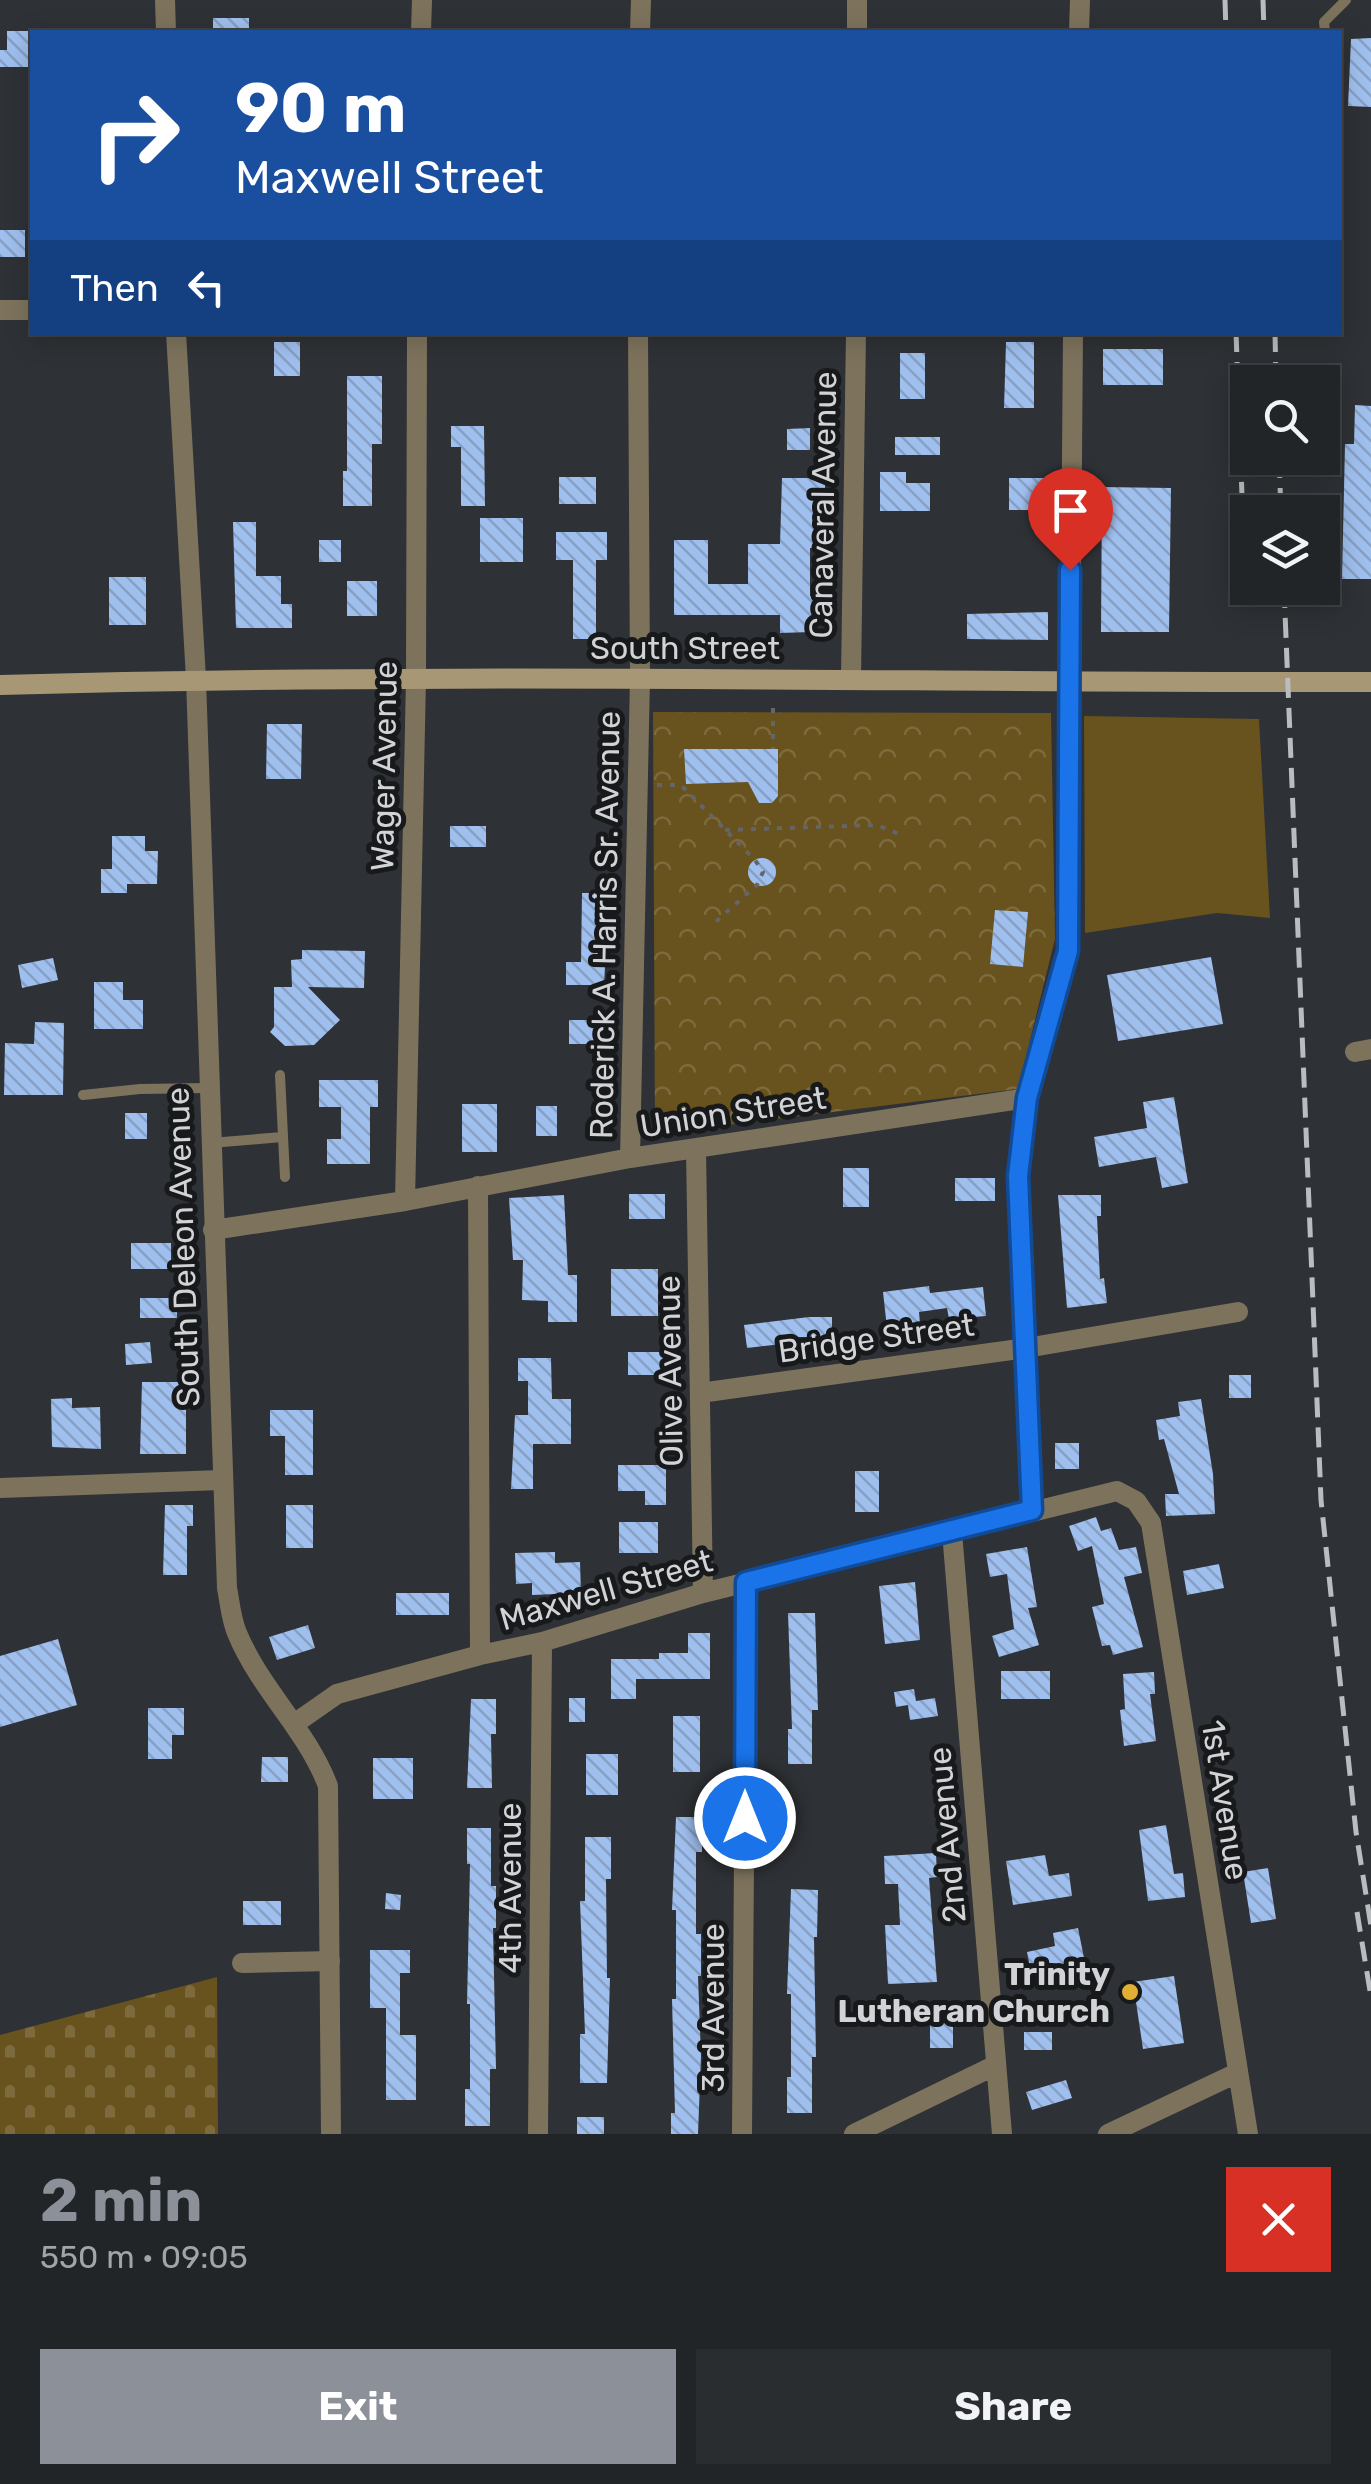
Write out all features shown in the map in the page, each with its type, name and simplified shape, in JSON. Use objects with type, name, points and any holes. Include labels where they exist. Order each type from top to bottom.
[{"type":"main road","name":"South Street","points":[[0,684],[416,678],[1371,682]]},
{"type":"street","points":[[165,0],[166,30]]},
{"type":"street","points":[[421,30],[422,0]]},
{"type":"street","points":[[640,30],[641,0]]},
{"type":"street","points":[[857,30],[858,0]]},
{"type":"street","points":[[1079,30],[1080,0]]},
{"type":"street","points":[[0,310],[30,310]]},
{"type":"street","name":"South Deleon Avenue","points":[[176,335],[196,679],[228,1588],[235,1628],[256,1670],[320,1765],[328,1786],[331,2134]]},
{"type":"street","name":"Wager Avenue","points":[[405,1201],[416,678],[416,335]]},
{"type":"street","name":"Roderick A. Harris Sr. Avenue","points":[[630,1158],[640,678],[638,335]]},
{"type":"street","name":"Canaveral Avenue","points":[[851,678],[856,335]]},
{"type":"street","points":[[1032,1510],[1018,1176],[1027,1098],[1068,951],[1074,335]]},
{"type":"street","name":"Union Street","points":[[213,1230],[405,1201],[630,1158],[1027,1098]]},
{"type":"street","name":"Olive Avenue","points":[[696,1149],[703,1593]]},
{"type":"street","points":[[478,1186],[480,1655]]},
{"type":"street","name":"Bridge Street","points":[[700,1393],[1026,1348],[1238,1312]]},
{"type":"street","points":[[0,1488],[222,1480]]},
{"type":"street","name":"Maxwell Street","points":[[294,1724],[337,1694],[542,1642],[703,1593],[1117,1490]]},
{"type":"street","name":"1st Avenue","points":[[1117,1490],[1136,1501],[1151,1522],[1248,2134]]},
{"type":"street","name":"2nd Avenue","points":[[952,1532],[1002,2134]]},
{"type":"street","name":"3rd Avenue","points":[[742,2134],[746,1582]]},
{"type":"street","name":"4th Avenue","points":[[538,2134],[542,1642]]},
{"type":"street","points":[[242,1963],[330,1960]]},
{"type":"street","points":[[854,2134],[996,2065]]},
{"type":"street","points":[[1108,2134],[1238,2073]]},
{"type":"lane","points":[[1324,30],[1324,22],[1346,0]]},
{"type":"lane","points":[[280,1076],[284,1177]]},
{"type":"lane","points":[[82,1095],[208,1088]]},
{"type":"lane","points":[[210,1143],[282,1137]]},
{"type":"path","points":[[773,708],[774,749]]},
{"type":"path","points":[[638,786],[681,785],[756,860],[763,872],[757,885],[712,925]]},
{"type":"path","points":[[723,830],[877,826],[899,834]]},
{"type":"green space","points":[[653,712],[1051,713],[1055,939],[1018,1089],[655,1134]]},
{"type":"green space","points":[[1084,716],[1259,719],[1270,918],[1217,913],[1085,933]]},
{"type":"green space","points":[[217,1977],[218,2134],[0,2134],[0,2035]]},
{"type":"building","points":[[213,18],[249,18],[249,30],[213,30]]},
{"type":"building","points":[[7,31],[30,31],[30,67],[0,67],[0,50],[7,50]]},
{"type":"building","points":[[1371,38],[1371,107],[1348,106],[1351,39]]},
{"type":"building","points":[[0,230],[25,230],[25,257],[0,257]]},
{"type":"building","points":[[274,342],[300,342],[300,376],[274,376]]},
{"type":"building","points":[[1006,342],[1034,342],[1034,408],[1004,408]]},
{"type":"building","points":[[1103,349],[1163,349],[1163,385],[1103,385]]},
{"type":"building","points":[[900,353],[925,353],[925,399],[900,399]]},
{"type":"building","points":[[347,376],[382,376],[382,444],[372,444],[372,506],[343,506]]},
{"type":"building","points":[[1355,405],[1371,406],[1371,579],[1342,579],[1345,444],[1354,444]]},
{"type":"building","points":[[451,426],[484,426],[485,506],[461,506],[461,447],[451,447]]},
{"type":"building","points":[[810,428],[810,450],[787,450],[787,429]]},
{"type":"building","points":[[895,437],[940,437],[940,455],[895,455]]},
{"type":"building","points":[[880,472],[906,472],[906,483],[930,483],[930,511],[880,511]]},
{"type":"building","points":[[559,477],[596,477],[596,504],[559,504]]},
{"type":"building","points":[[782,478],[825,478],[825,492],[818,492],[818,548],[810,548],[810,596],[827,596],[827,619],[812,620],[812,632],[780,633],[780,615],[674,615],[674,540],[708,540],[708,584],[748,584],[748,544],[780,544]]},
{"type":"building","points":[[1009,478],[1044,478],[1044,510],[1009,510]]},
{"type":"building","points":[[1102,487],[1171,488],[1169,632],[1101,632]]},
{"type":"building","points":[[480,518],[523,518],[523,562],[480,562]]},
{"type":"building","points":[[233,522],[256,522],[256,576],[281,576],[281,604],[292,604],[292,628],[236,628]]},
{"type":"building","points":[[556,532],[607,532],[607,560],[596,560],[596,639],[573,639],[573,560],[556,560]]},
{"type":"building","points":[[319,540],[341,540],[341,562],[319,562]]},
{"type":"building","points":[[109,577],[146,577],[146,625],[109,625]]},
{"type":"building","points":[[347,581],[377,581],[377,616],[347,616]]},
{"type":"building","points":[[1048,612],[1048,640],[967,639],[967,614]]},
{"type":"building","points":[[267,724],[302,724],[301,779],[266,779]]},
{"type":"building","points":[[684,749],[778,749],[778,796],[772,803],[759,803],[748,782],[686,784]]},
{"type":"building","points":[[450,826],[486,826],[486,847],[450,847]]},
{"type":"building","points":[[112,836],[145,836],[145,851],[158,851],[157,884],[127,884],[127,893],[101,893],[101,869],[112,869]]},
{"type":"building","points":[[762,858],[772,862],[776,872],[772,882],[762,886],[752,882],[748,872],[752,862]]},
{"type":"building","points":[[582,893],[609,893],[604,985],[566,985],[566,962],[581,962]]},
{"type":"building","points":[[995,910],[1028,912],[1023,967],[990,964]]},
{"type":"building","points":[[302,950],[365,951],[364,988],[308,987],[340,1020],[314,1045],[285,1046],[270,1032],[274,1027],[274,987],[292,987],[291,960],[302,959]]},
{"type":"building","points":[[1211,957],[1223,1024],[1118,1041],[1107,975]]},
{"type":"building","points":[[53,958],[58,980],[22,988],[18,965]]},
{"type":"building","points":[[94,982],[123,982],[123,1000],[143,1000],[143,1029],[94,1029]]},
{"type":"building","points":[[569,1020],[610,1020],[610,1044],[569,1044]]},
{"type":"building","points":[[35,1022],[64,1023],[63,1095],[4,1095],[5,1043],[34,1044]]},
{"type":"building","points":[[319,1080],[378,1080],[378,1107],[370,1107],[370,1164],[327,1164],[327,1139],[341,1139],[341,1107],[319,1107]]},
{"type":"building","points":[[1174,1097],[1188,1183],[1162,1188],[1156,1157],[1099,1167],[1094,1137],[1147,1128],[1143,1102]]},
{"type":"building","points":[[462,1104],[497,1104],[497,1152],[462,1152]]},
{"type":"building","points":[[536,1106],[557,1106],[557,1136],[536,1136]]},
{"type":"building","points":[[125,1113],[147,1113],[147,1139],[125,1139]]},
{"type":"building","points":[[843,1168],[869,1168],[869,1207],[843,1207]]},
{"type":"building","points":[[955,1178],[995,1178],[995,1201],[955,1201]]},
{"type":"building","points":[[629,1194],[665,1194],[665,1219],[629,1219]]},
{"type":"building","points":[[564,1195],[568,1275],[577,1275],[577,1322],[548,1322],[548,1301],[522,1300],[523,1260],[513,1260],[509,1198]]},
{"type":"building","points":[[1058,1195],[1101,1195],[1101,1216],[1097,1216],[1100,1279],[1104,1278],[1107,1303],[1067,1308]]},
{"type":"building","points":[[131,1243],[171,1243],[171,1269],[131,1269]]},
{"type":"building","points":[[611,1269],[658,1269],[658,1316],[611,1316]]},
{"type":"building","points":[[929,1286],[930,1293],[983,1287],[986,1316],[949,1319],[947,1308],[919,1312],[920,1324],[887,1328],[883,1292]]},
{"type":"building","points":[[140,1298],[177,1298],[177,1318],[140,1318]]},
{"type":"building","points":[[832,1317],[832,1337],[790,1337],[791,1343],[747,1348],[744,1325]]},
{"type":"building","points":[[150,1342],[152,1363],[126,1365],[125,1344]]},
{"type":"building","points":[[628,1352],[673,1352],[673,1375],[628,1375]]},
{"type":"building","points":[[518,1358],[551,1358],[552,1399],[571,1399],[571,1444],[533,1444],[533,1489],[511,1489],[515,1415],[528,1415],[528,1381],[518,1381]]},
{"type":"building","points":[[1229,1375],[1251,1375],[1251,1398],[1229,1398]]},
{"type":"building","points":[[142,1382],[186,1382],[186,1454],[140,1454]]},
{"type":"building","points":[[72,1398],[72,1408],[100,1407],[101,1449],[52,1447],[51,1399]]},
{"type":"building","points":[[1201,1399],[1215,1514],[1166,1516],[1165,1494],[1179,1494],[1164,1439],[1159,1440],[1156,1420],[1180,1416],[1178,1402]]},
{"type":"building","points":[[270,1410],[313,1410],[313,1475],[285,1475],[285,1436],[270,1436]]},
{"type":"building","points":[[1055,1443],[1079,1443],[1079,1469],[1055,1469]]},
{"type":"building","points":[[618,1465],[666,1465],[666,1505],[645,1505],[645,1491],[618,1491]]},
{"type":"building","points":[[855,1471],[879,1471],[879,1512],[855,1512]]},
{"type":"building","points":[[165,1505],[193,1505],[193,1526],[187,1526],[187,1575],[163,1575]]},
{"type":"building","points":[[286,1505],[313,1505],[313,1548],[286,1548]]},
{"type":"building","points":[[1096,1517],[1101,1531],[1111,1528],[1119,1550],[1136,1547],[1142,1573],[1124,1577],[1143,1647],[1113,1655],[1110,1645],[1102,1646],[1092,1607],[1104,1604],[1092,1546],[1078,1551],[1069,1526]]},
{"type":"building","points":[[619,1522],[658,1522],[658,1553],[619,1553]]},
{"type":"building","points":[[1027,1547],[1037,1607],[1028,1608],[1039,1645],[999,1657],[992,1636],[1014,1629],[1007,1574],[990,1577],[986,1554]]},
{"type":"building","points":[[555,1552],[555,1563],[580,1562],[581,1593],[532,1595],[532,1583],[516,1584],[515,1553]]},
{"type":"building","points":[[1219,1564],[1224,1588],[1187,1595],[1183,1571]]},
{"type":"building","points":[[915,1582],[920,1640],[885,1644],[879,1586]]},
{"type":"building","points":[[396,1593],[449,1593],[449,1615],[396,1615]]},
{"type":"building","points":[[788,1613],[815,1613],[818,1710],[812,1710],[812,1764],[788,1764],[788,1729],[792,1729]]},
{"type":"building","points":[[308,1625],[315,1648],[277,1660],[269,1637]]},
{"type":"building","points":[[688,1633],[710,1633],[710,1679],[636,1679],[636,1699],[611,1699],[611,1659],[659,1659],[659,1653],[688,1653]]},
{"type":"building","points":[[58,1639],[77,1705],[0,1727],[0,1656]]},
{"type":"building","points":[[1001,1671],[1050,1671],[1050,1699],[1001,1699]]},
{"type":"building","points":[[1154,1672],[1155,1694],[1150,1694],[1156,1741],[1124,1746],[1120,1710],[1125,1709],[1123,1674]]},
{"type":"building","points":[[914,1689],[916,1701],[935,1698],[938,1716],[910,1720],[908,1705],[896,1707],[894,1692]]},
{"type":"building","points":[[569,1698],[585,1698],[585,1722],[569,1722]]},
{"type":"building","points":[[471,1699],[496,1699],[496,1734],[491,1734],[492,1788],[467,1788]]},
{"type":"building","points":[[148,1708],[184,1708],[184,1735],[172,1735],[172,1759],[148,1759]]},
{"type":"building","points":[[673,1716],[700,1716],[700,1772],[673,1772]]},
{"type":"building","points":[[586,1754],[618,1754],[618,1795],[586,1795]]},
{"type":"building","points":[[262,1757],[288,1757],[288,1782],[261,1782]]},
{"type":"building","points":[[373,1758],[413,1758],[413,1799],[373,1799]]},
{"type":"building","points":[[676,1817],[702,1817],[702,1852],[696,1852],[696,1934],[701,1934],[698,2134],[671,2134],[671,2113],[675,2113],[672,1999],[676,1999],[676,1910],[672,1910]]},
{"type":"building","points":[[1166,1825],[1174,1874],[1183,1873],[1185,1897],[1148,1901],[1139,1830]]},
{"type":"building","points":[[467,1828],[491,1828],[491,1886],[496,1886],[496,2069],[490,2069],[490,2126],[465,2126],[465,2089],[470,2089]]},
{"type":"building","points":[[585,1837],[611,1837],[611,1879],[606,1879],[610,1978],[607,2083],[580,2083],[580,2034],[585,2034],[580,1901],[585,1901]]},
{"type":"building","points":[[936,1853],[937,1877],[929,1878],[937,1982],[888,1984],[885,1925],[900,1925],[898,1884],[885,1884],[884,1856]]},
{"type":"building","points":[[1045,1855],[1049,1876],[1069,1873],[1072,1896],[1013,1905],[1006,1861]]},
{"type":"building","points":[[1268,1868],[1276,1919],[1251,1923],[1243,1872]]},
{"type":"building","points":[[791,1889],[818,1890],[812,2113],[787,2113],[787,2077],[791,2077],[791,1994],[787,1994]]},
{"type":"building","points":[[386,1893],[401,1895],[400,1910],[385,1909]]},
{"type":"building","points":[[243,1901],[281,1901],[281,1925],[243,1925]]},
{"type":"building","points":[[1078,1928],[1087,1973],[1033,1983],[1027,1952],[1055,1946],[1053,1933]]},
{"type":"building","points":[[370,1950],[410,1950],[410,1973],[400,1973],[400,2035],[416,2035],[416,2100],[386,2100],[386,2008],[370,2008]]},
{"type":"building","points":[[1174,1976],[1184,2043],[1143,2049],[1133,1982]]},
{"type":"building","points":[[930,2004],[953,2004],[953,2048],[930,2048]]},
{"type":"building","points":[[1024,2032],[1052,2032],[1052,2050],[1024,2050]]},
{"type":"building","points":[[1066,2080],[1072,2098],[1032,2110],[1026,2092]]},
{"type":"building","points":[[577,2117],[604,2117],[604,2134],[577,2134]]},
{"type":"railway","points":[[1225,0],[1226,30]]},
{"type":"railway","points":[[1263,0],[1264,30]]},
{"type":"railway","points":[[1236,335],[1242,495]]},
{"type":"railway","points":[[1275,335],[1276,365]]},
{"type":"railway","points":[[1280,475],[1280,495]]},
{"type":"railway","points":[[1285,605],[1321,1500],[1356,1832],[1371,1926]]},
{"type":"railway","points":[[1357,1912],[1371,1997]]},
{"type":"place","name":"Trinity Lutheran Church","points":[[1130,1992]]},
{"type":"route","points":[[745,1818],[746,1582],[1032,1510],[1018,1176],[1027,1098],[1068,951],[1070,570]]}]
